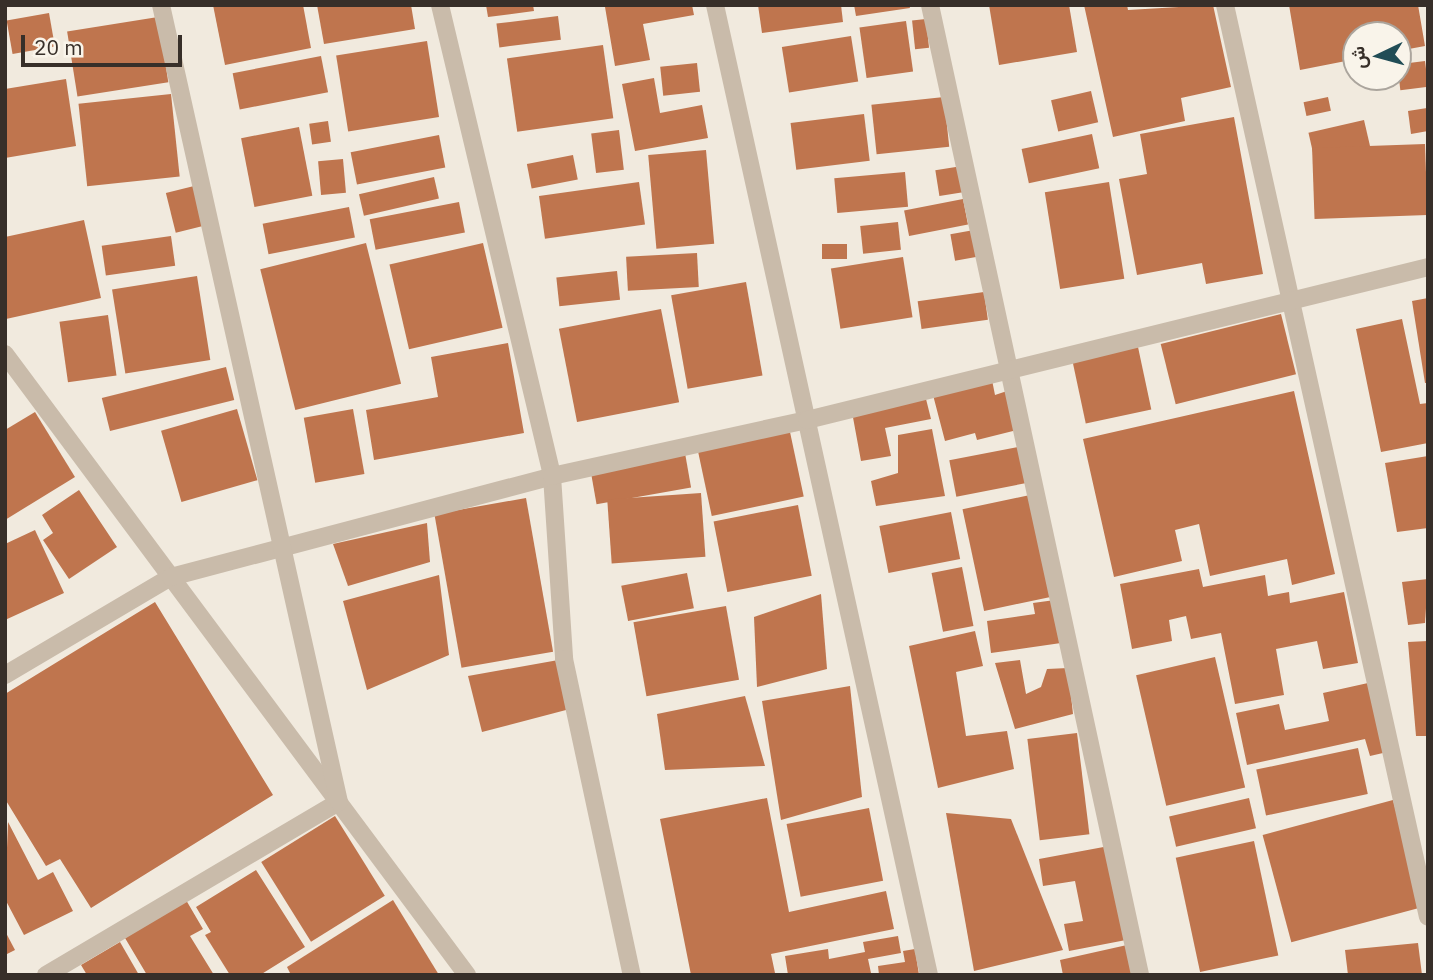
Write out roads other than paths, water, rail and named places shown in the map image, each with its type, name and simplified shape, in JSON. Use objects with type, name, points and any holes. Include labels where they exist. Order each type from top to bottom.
[{"type":"street","points":[[161,5],[339,802]]},
{"type":"street","points":[[440,5],[552,476],[564,659],[632,975]]},
{"type":"street","points":[[715,5],[929,975]]},
{"type":"street","points":[[930,5],[1140,975]]},
{"type":"street","points":[[1225,5],[1428,917]]},
{"type":"street","points":[[5,676],[170,577],[552,476],[807,420],[1428,267]]},
{"type":"street","points":[[5,354],[467,975]]},
{"type":"street","points":[[46,975],[339,802]]}]
